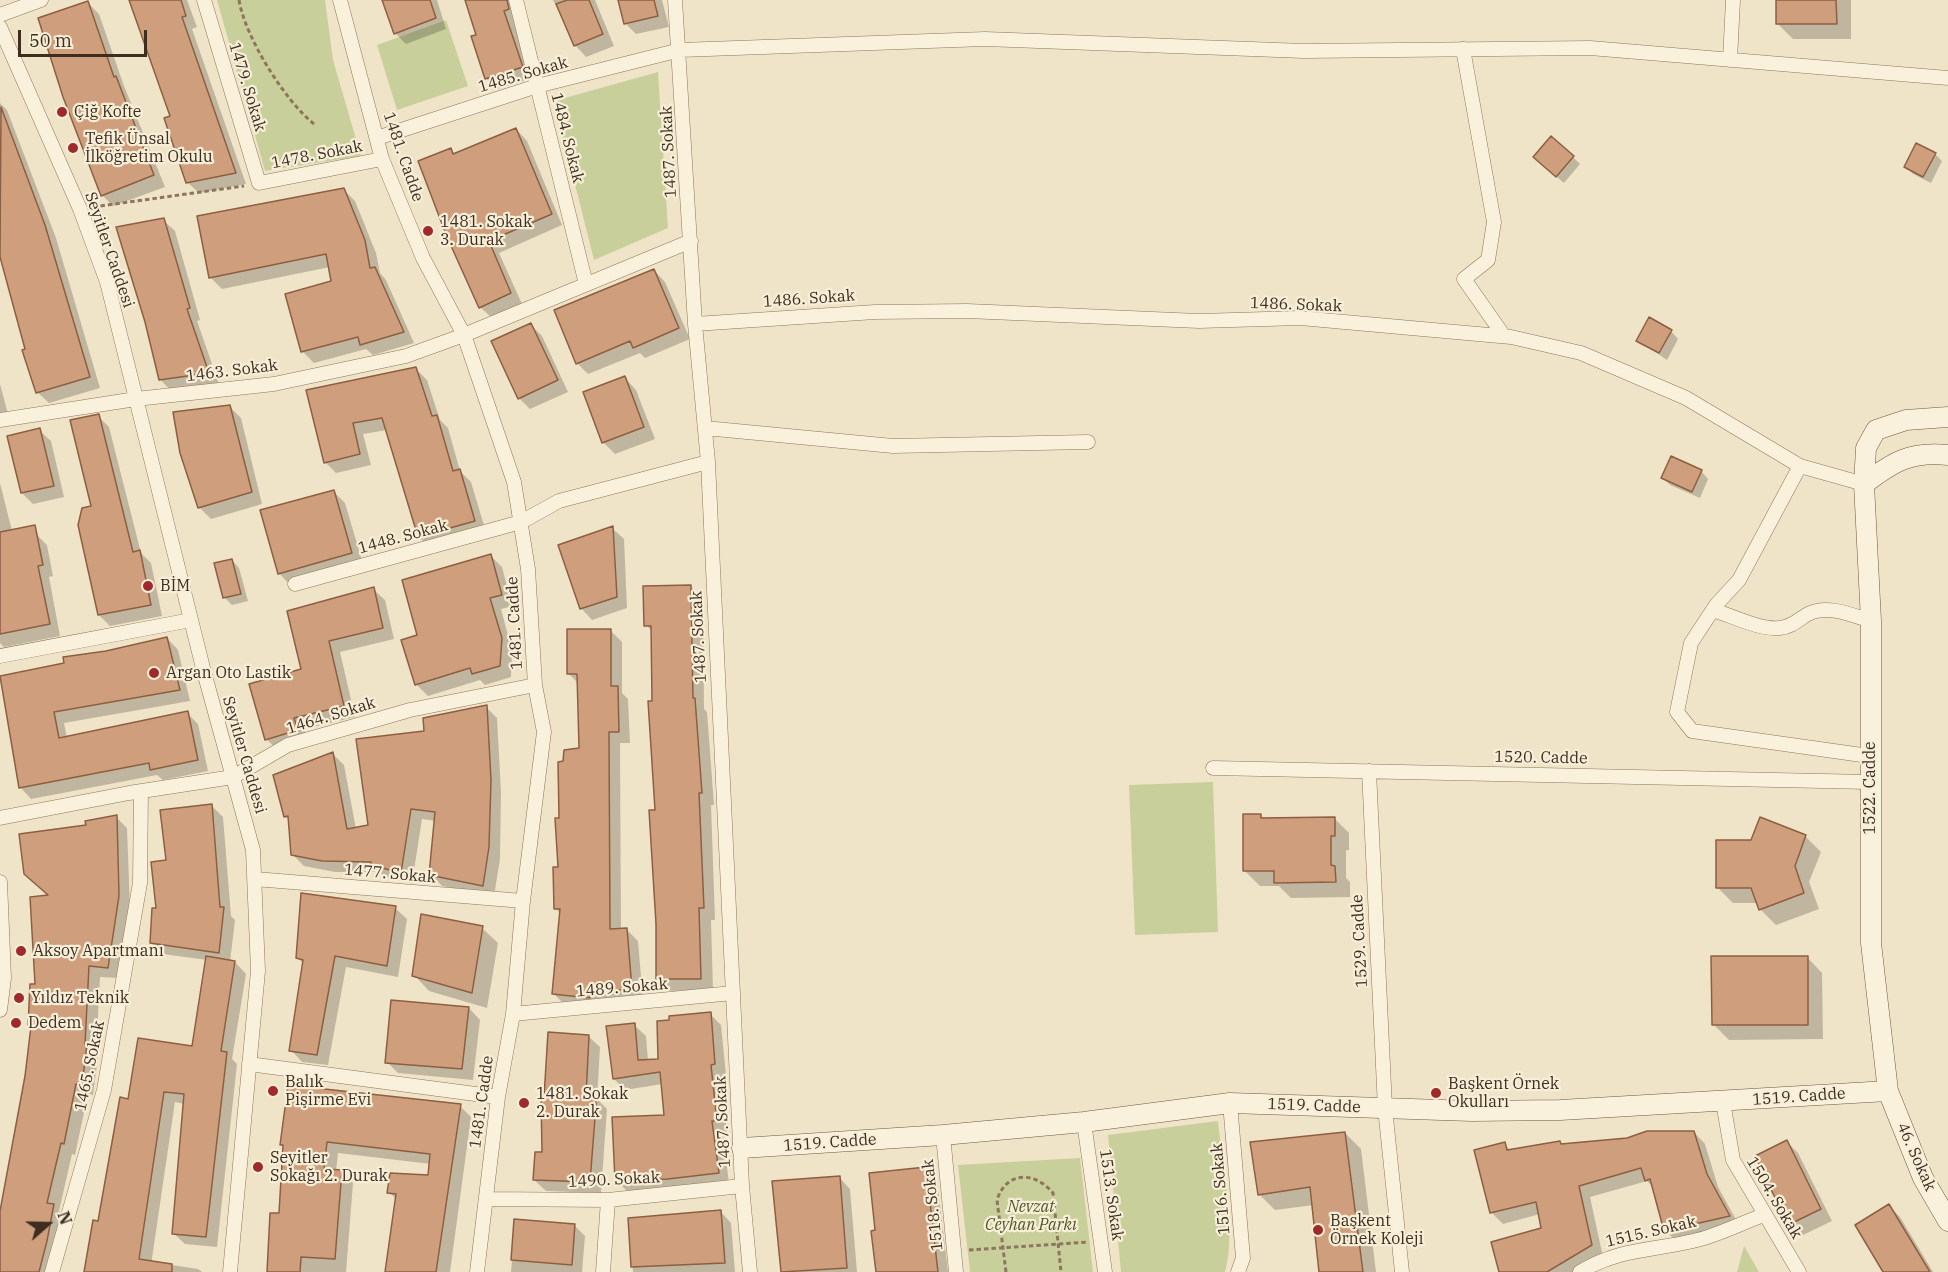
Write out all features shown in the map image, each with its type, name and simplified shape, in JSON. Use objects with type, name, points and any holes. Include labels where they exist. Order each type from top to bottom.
[{"type":"street","points":[[0,15],[41,0]]},
{"type":"street","name":"1479. Sokak","points":[[204,0],[259,183]]},
{"type":"street","name":"1481. Cadde","points":[[340,0],[382,159],[423,258],[464,335],[514,482],[528,569],[535,685],[544,732],[523,901],[513,1014],[498,1097],[477,1272]]},
{"type":"street","name":"1484. Sokak","points":[[516,0],[586,284]]},
{"type":"street","name":"1487. Sokak","points":[[675,0],[680,50],[695,324],[708,462],[742,1186],[750,1272]]},
{"type":"street","points":[[1730,60],[1733,0]]},
{"type":"street","name":"Seyitler Caddesi","points":[[0,27],[80,209],[107,282],[191,620],[253,850],[258,971],[230,1272]]},
{"type":"street","name":"1485. Sokak","points":[[377,138],[537,86],[680,50],[985,39],[1304,51],[1590,48],[1948,78]]},
{"type":"street","points":[[1463,49],[1494,222],[1488,260],[1464,279],[1504,336]]},
{"type":"street","name":"1478. Sokak","points":[[259,183],[382,159]]},
{"type":"street","points":[[464,335],[691,241]]},
{"type":"street","name":"1486. Sokak","points":[[695,324],[875,312],[967,311],[1199,321],[1300,318],[1504,336],[1581,353],[1686,398],[1800,466],[1864,484]]},
{"type":"street","name":"1463. Sokak","points":[[0,420],[136,399],[274,384],[406,356],[464,335]]},
{"type":"street","name":"1522. Cadde","points":[[1888,1091],[1871,943],[1869,756],[1871,621],[1864,484],[1866,448],[1876,430],[1906,420],[1948,417]]},
{"type":"street","points":[[705,428],[893,446],[1088,442]]},
{"type":"street","points":[[1864,484],[1893,462],[1924,452],[1948,455]]},
{"type":"street","name":"1448. Sokak","points":[[295,584],[521,522],[559,501],[708,462]]},
{"type":"street","points":[[1800,466],[1740,580],[1713,610],[1690,643],[1677,712],[1692,731],[1869,756]]},
{"type":"street","points":[[1713,610],[1761,625],[1780,628],[1797,623],[1808,614],[1824,609],[1871,621]]},
{"type":"street","points":[[0,656],[191,620]]},
{"type":"street","name":"1464. Sokak","points":[[0,818],[141,791],[233,777],[288,745],[410,710],[535,685]]},
{"type":"street","name":"1520. Cadde","points":[[1213,768],[1869,782]]},
{"type":"street","name":"1529. Cadde","points":[[1369,771],[1385,1108],[1401,1272]]},
{"type":"street","name":"1465. Sokak","points":[[52,1272],[104,1090],[140,883],[141,791]]},
{"type":"street","name":"1477. Sokak","points":[[255,879],[523,901]]},
{"type":"street","points":[[0,882],[4,978],[0,1010]]},
{"type":"street","name":"1489. Sokak","points":[[513,1014],[733,993]]},
{"type":"street","points":[[249,1064],[498,1097]]},
{"type":"street","name":"1519. Cadde","points":[[742,1149],[943,1136],[1084,1122],[1230,1102],[1385,1108],[1560,1110],[1888,1091]]},
{"type":"street","name":"46. Sokak","points":[[1888,1091],[1923,1178],[1948,1221]]},
{"type":"street","name":"1516. Sokak","points":[[1230,1102],[1242,1258],[1238,1272]]},
{"type":"street","name":"1504. Sokak","points":[[1723,1102],[1733,1160],[1799,1272]]},
{"type":"street","name":"1513. Sokak","points":[[1084,1122],[1105,1272]]},
{"type":"street","name":"1518. Sokak","points":[[943,1136],[956,1272]]},
{"type":"street","name":"1490. Sokak","points":[[486,1199],[608,1200],[742,1186]]},
{"type":"street","points":[[603,1272],[608,1200]]},
{"type":"street","name":"1515. Sokak","points":[[1580,1272],[1595,1263],[1640,1248],[1694,1241],[1764,1215]]},
{"type":"path","points":[[239,0],[242,14],[273,75],[302,115],[314,124]]},
{"type":"path","points":[[80,209],[259,183]]},
{"type":"path","points":[[1006,1272],[997,1200],[1000,1189],[1010,1179],[1024,1177],[1037,1178],[1053,1193],[1061,1272]]},
{"type":"path","points":[[968,1250],[1089,1242]]},
{"type":"green space","points":[[217,0],[325,0],[333,60],[361,156],[265,171]]},
{"type":"green space","points":[[446,20],[468,86],[397,110],[377,45]]},
{"type":"green space","points":[[658,72],[668,228],[594,260],[554,101]]},
{"type":"green space","points":[[1213,782],[1218,932],[1135,935],[1129,785]]},
{"type":"green space","points":[[1218,1121],[1228,1197],[1230,1237],[1225,1272],[1121,1272],[1108,1135]]},
{"type":"green space","name":"Nevzat Ceyhan Parkı","points":[[1080,1158],[1093,1272],[970,1272],[958,1165]]},
{"type":"green space","points":[[1744,1246],[1759,1272],[1737,1272]]},
{"type":"building","points":[[129,0],[181,0],[186,16],[182,17],[236,173],[186,183],[164,118],[170,116]]},
{"type":"building","points":[[382,0],[430,0],[436,18],[394,34]]},
{"type":"building","points":[[465,0],[507,0],[509,9],[504,11],[523,67],[485,79],[471,36],[476,35]]},
{"type":"building","points":[[567,0],[589,0],[603,34],[574,46],[556,4]]},
{"type":"building","points":[[618,0],[654,0],[658,16],[624,24]]},
{"type":"building","points":[[1776,0],[1836,0],[1837,24],[1776,24]]},
{"type":"building","points":[[88,1],[114,77],[116,76],[154,175],[101,196],[63,97],[38,18]]},
{"type":"building","points":[[1,107],[45,225],[90,377],[36,393],[22,350],[25,349],[0,257]]},
{"type":"building","points":[[516,128],[552,214],[489,241],[511,293],[479,308],[447,237],[418,161],[451,148],[453,154]]},
{"type":"building","points":[[1551,136],[1574,156],[1556,177],[1533,157]]},
{"type":"building","points":[[1916,143],[1936,153],[1923,177],[1904,167]]},
{"type":"building","points":[[344,188],[365,240],[370,268],[375,267],[404,332],[360,345],[358,337],[301,352],[285,294],[331,281],[326,254],[209,278],[197,216]]},
{"type":"building","points":[[164,218],[190,308],[187,309],[209,373],[159,380],[145,322],[116,227]]},
{"type":"building","points":[[654,269],[679,328],[633,348],[630,341],[576,364],[554,310]]},
{"type":"building","points":[[1649,317],[1672,330],[1659,353],[1636,341]]},
{"type":"building","points":[[531,323],[558,380],[518,399],[491,341]]},
{"type":"building","points":[[416,367],[432,416],[437,415],[453,471],[460,469],[475,521],[418,537],[382,418],[353,423],[360,454],[324,463],[306,390]]},
{"type":"building","points":[[625,376],[644,427],[602,443],[583,392]]},
{"type":"building","points":[[230,405],[252,492],[198,508],[180,453],[173,412]]},
{"type":"building","points":[[99,414],[133,552],[140,550],[151,605],[98,615],[78,525],[82,508],[91,506],[70,420]]},
{"type":"building","points":[[40,428],[54,486],[21,493],[7,436]]},
{"type":"building","points":[[1671,456],[1702,470],[1692,492],[1661,478]]},
{"type":"building","points":[[334,490],[352,553],[278,574],[260,510]]},
{"type":"building","points":[[35,525],[43,565],[38,566],[50,624],[0,634],[0,532]]},
{"type":"building","points":[[613,526],[617,597],[580,609],[558,545]]},
{"type":"building","points":[[491,554],[502,595],[490,598],[502,638],[500,666],[472,674],[470,668],[415,685],[401,640],[417,635],[402,580]]},
{"type":"building","points":[[232,559],[241,594],[223,598],[214,563]]},
{"type":"building","points":[[691,585],[693,698],[695,698],[702,793],[699,793],[704,908],[699,908],[701,979],[656,979],[656,924],[649,810],[655,810],[648,701],[652,701],[651,626],[644,626],[643,586]]},
{"type":"building","points":[[374,587],[383,628],[329,641],[344,706],[294,718],[298,730],[265,740],[249,684],[301,669],[287,611]]},
{"type":"building","points":[[567,629],[611,629],[611,686],[618,686],[619,732],[609,732],[610,929],[627,928],[632,989],[602,991],[602,989],[591,989],[590,998],[552,994],[560,909],[554,909],[553,867],[558,867],[555,818],[559,818],[558,762],[563,761],[564,750],[579,748],[577,674],[567,674]]},
{"type":"building","points":[[167,637],[180,690],[54,712],[59,738],[188,711],[198,760],[150,770],[149,763],[19,788],[0,676],[64,663],[63,657],[106,651]]},
{"type":"building","points":[[487,705],[491,780],[489,847],[483,886],[429,875],[435,812],[411,809],[401,873],[371,865],[371,862],[322,861],[291,855],[288,816],[284,817],[273,775],[333,752],[347,829],[368,825],[356,739],[424,731],[423,718]]},
{"type":"building","points":[[212,804],[220,907],[224,907],[219,953],[150,943],[152,908],[156,908],[151,862],[166,860],[160,810]]},
{"type":"building","points":[[1243,814],[1261,814],[1261,818],[1335,817],[1335,836],[1331,836],[1331,865],[1335,866],[1336,882],[1274,883],[1274,871],[1243,871]]},
{"type":"building","points":[[117,815],[119,896],[108,968],[89,966],[85,1044],[87,1044],[82,1085],[76,1084],[64,1144],[61,1143],[47,1203],[54,1204],[47,1241],[39,1272],[0,1272],[0,1211],[25,1076],[31,1026],[28,1026],[30,984],[35,984],[30,897],[48,895],[24,874],[19,834],[86,825],[85,821]]},
{"type":"building","points":[[1760,817],[1806,835],[1795,866],[1804,893],[1759,910],[1751,888],[1716,888],[1716,840],[1751,840]]},
{"type":"building","points":[[301,893],[396,906],[387,966],[335,956],[317,1055],[289,1051],[303,960],[296,958]]},
{"type":"building","points":[[421,914],[483,926],[472,993],[412,976]]},
{"type":"building","points":[[206,956],[235,961],[221,1051],[227,1052],[206,1237],[172,1234],[184,1094],[164,1092],[139,1259],[172,1264],[172,1272],[84,1272],[93,1220],[98,1221],[120,1097],[128,1099],[138,1038],[192,1046]]},
{"type":"building","points":[[1711,956],[1808,956],[1808,1025],[1712,1025]]},
{"type":"building","points":[[391,1000],[469,1007],[462,1069],[385,1063]]},
{"type":"building","points":[[711,1012],[715,1064],[711,1065],[717,1121],[712,1121],[719,1173],[668,1179],[615,1181],[612,1117],[664,1115],[660,1072],[613,1079],[606,1026],[635,1023],[638,1060],[658,1059],[657,1021],[669,1020],[669,1016]]},
{"type":"building","points":[[548,1032],[589,1035],[586,1097],[596,1096],[590,1182],[533,1180],[535,1152],[542,1152],[541,1097],[544,1097]]},
{"type":"building","points":[[288,1085],[461,1104],[436,1272],[385,1272],[396,1194],[387,1193],[390,1173],[428,1175],[430,1154],[327,1142],[324,1169],[342,1170],[335,1259],[301,1257],[300,1272],[267,1272],[270,1213],[279,1213],[283,1145],[280,1145]]},
{"type":"building","points":[[1647,1131],[1694,1131],[1707,1174],[1730,1216],[1664,1231],[1650,1179],[1645,1181],[1641,1168],[1579,1186],[1592,1245],[1547,1272],[1499,1272],[1491,1242],[1541,1228],[1536,1202],[1490,1213],[1474,1150],[1505,1142],[1507,1150],[1560,1141],[1561,1144],[1627,1138]]},
{"type":"building","points":[[1345,1132],[1363,1272],[1319,1272],[1310,1187],[1258,1195],[1250,1142]]},
{"type":"building","points":[[1787,1140],[1821,1209],[1788,1225],[1755,1156]]},
{"type":"building","points":[[926,1167],[938,1272],[876,1272],[871,1231],[875,1230],[869,1173]]},
{"type":"building","points":[[840,1176],[847,1268],[781,1272],[772,1181]]},
{"type":"building","points":[[1889,1204],[1930,1272],[1883,1272],[1855,1225]]},
{"type":"building","points":[[721,1210],[725,1263],[631,1267],[628,1218]]},
{"type":"building","points":[[514,1219],[575,1224],[572,1265],[511,1260]]},
{"type":"place","name":"Çiğ Kofte","points":[[62,112]]},
{"type":"place","name":"Tefik Ünsal İlköğretim Okulu","points":[[73,148]]},
{"type":"place","name":"1481. Sokak 3. Durak","points":[[428,231]]},
{"type":"place","name":"BİM","points":[[148,586]]},
{"type":"place","name":"Argan Oto Lastik","points":[[154,673]]},
{"type":"place","name":"Aksoy Apartmanı","points":[[21,951]]},
{"type":"place","name":"Yıldız Teknik","points":[[19,998]]},
{"type":"place","name":"Dedem","points":[[16,1023]]},
{"type":"place","name":"Balık Pişirme Evi","points":[[273,1091]]},
{"type":"place","name":"Başkent Örnek Okulları","points":[[1436,1093]]},
{"type":"place","name":"1481. Sokak 2. Durak","points":[[524,1103]]},
{"type":"place","name":"Seyitler Sokağı 2. Durak","points":[[258,1167]]},
{"type":"place","name":"Başkent Örnek Koleji","points":[[1318,1230]]}]
